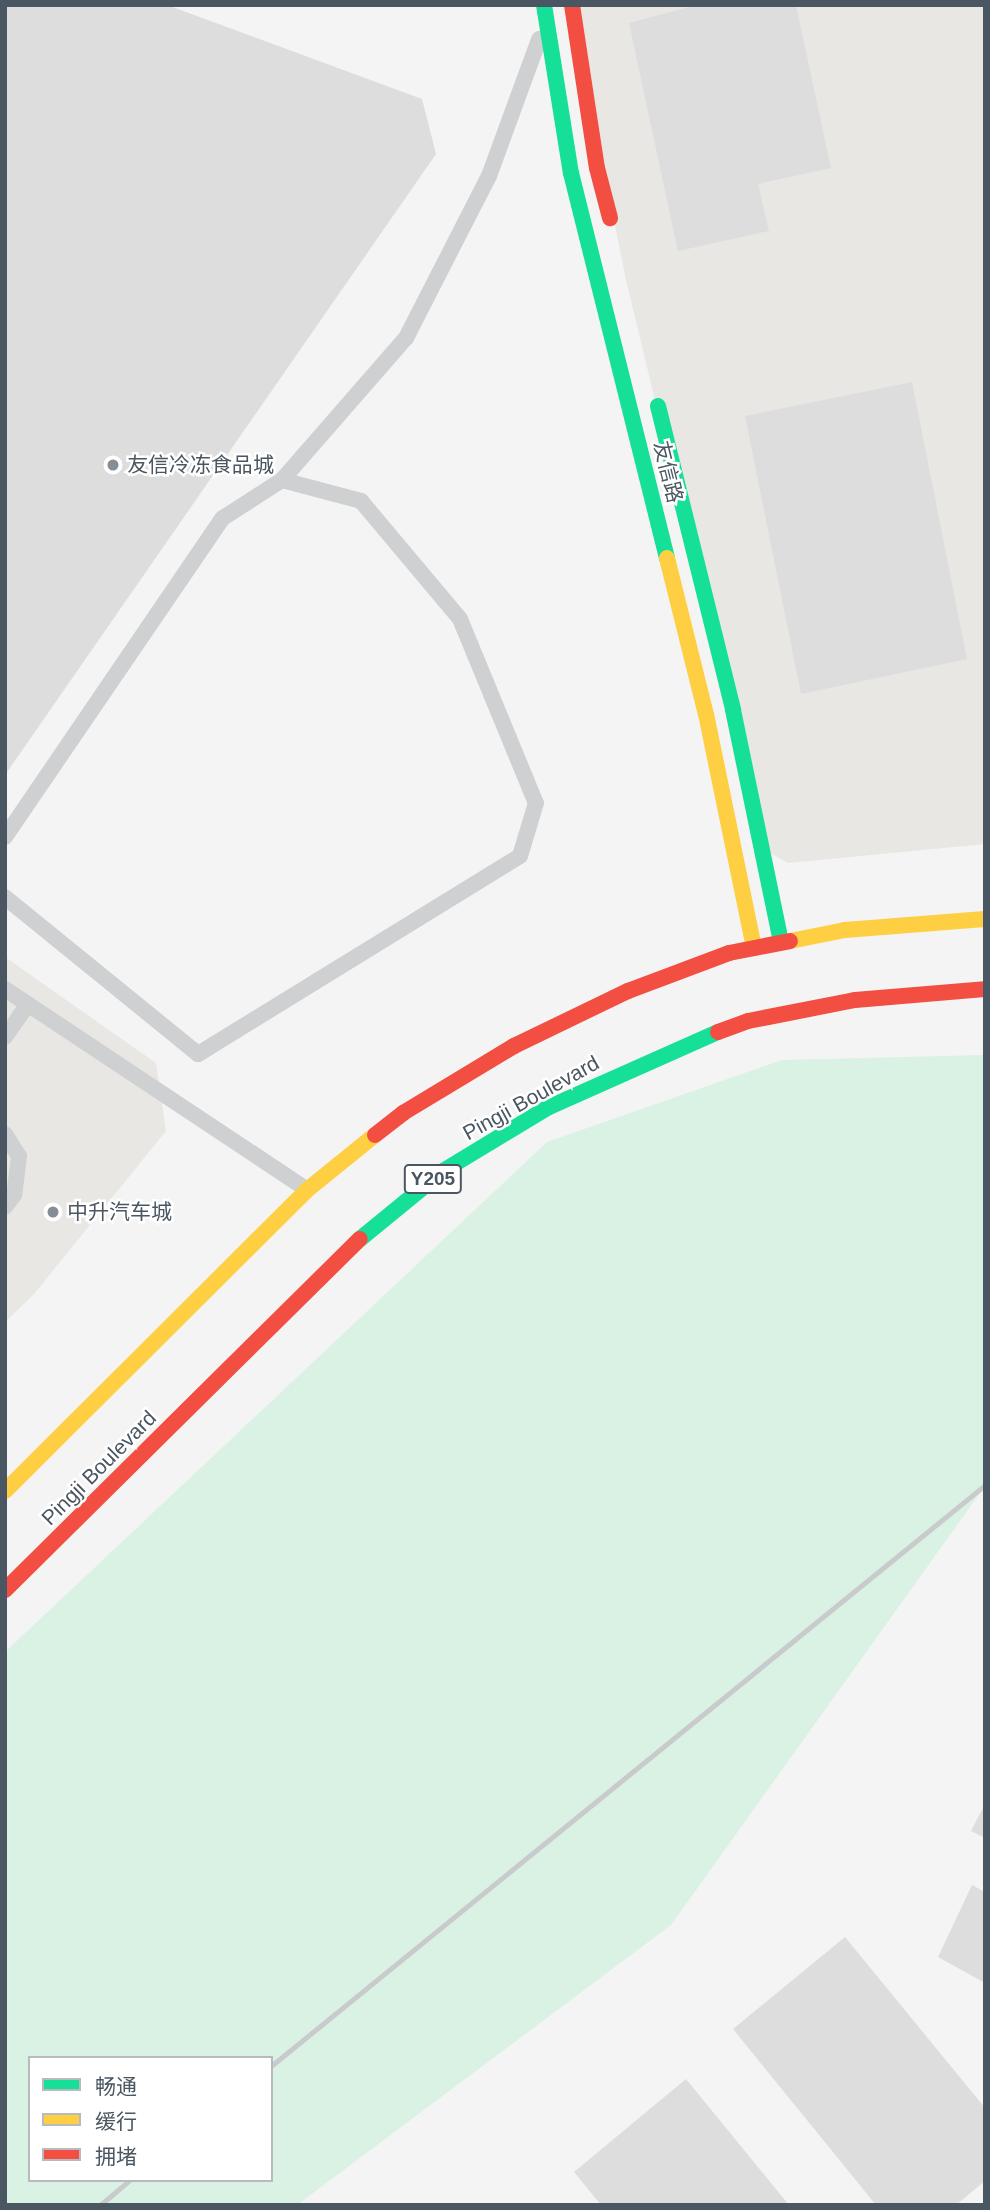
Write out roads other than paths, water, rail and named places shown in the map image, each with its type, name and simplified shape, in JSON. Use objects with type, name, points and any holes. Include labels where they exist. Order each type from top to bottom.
[{"type":"main road","points":[[572,5],[597,168],[615,236]]},
{"type":"main road","name":"友信路","points":[[545,13],[571,173],[706,715],[754,948]]},
{"type":"main road","name":"友信路","points":[[653,384],[733,710],[781,943]]},
{"type":"main road","points":[[5,1491],[307,1190],[403,1113],[514,1046],[628,991],[729,953],[845,930],[953,918],[985,919]]},
{"type":"main road","name":"Pingji Boulevard","points":[[5,1590],[355,1243],[443,1171],[547,1108],[656,1056],[748,1021],[855,1000],[985,989]]},
{"type":"lane","points":[[5,837],[223,518],[282,480],[406,338],[489,176],[545,13]]},
{"type":"lane","points":[[5,897],[198,1054],[520,856],[536,803],[460,619],[360,501],[282,480]]},
{"type":"lane","points":[[5,989],[307,1190]]},
{"type":"lane","points":[[5,1037],[29,1004]]},
{"type":"lane","points":[[5,1134],[19,1156],[14,1195],[5,1207]]},
{"type":"railway","points":[[273,2064],[985,1485]]},
{"type":"railway","points":[[100,2205],[128,2182]]},
{"type":"place","name":"友信冷冻食品城","points":[[113,465]]},
{"type":"place","name":"中升汽车城","points":[[53,1212]]}]
